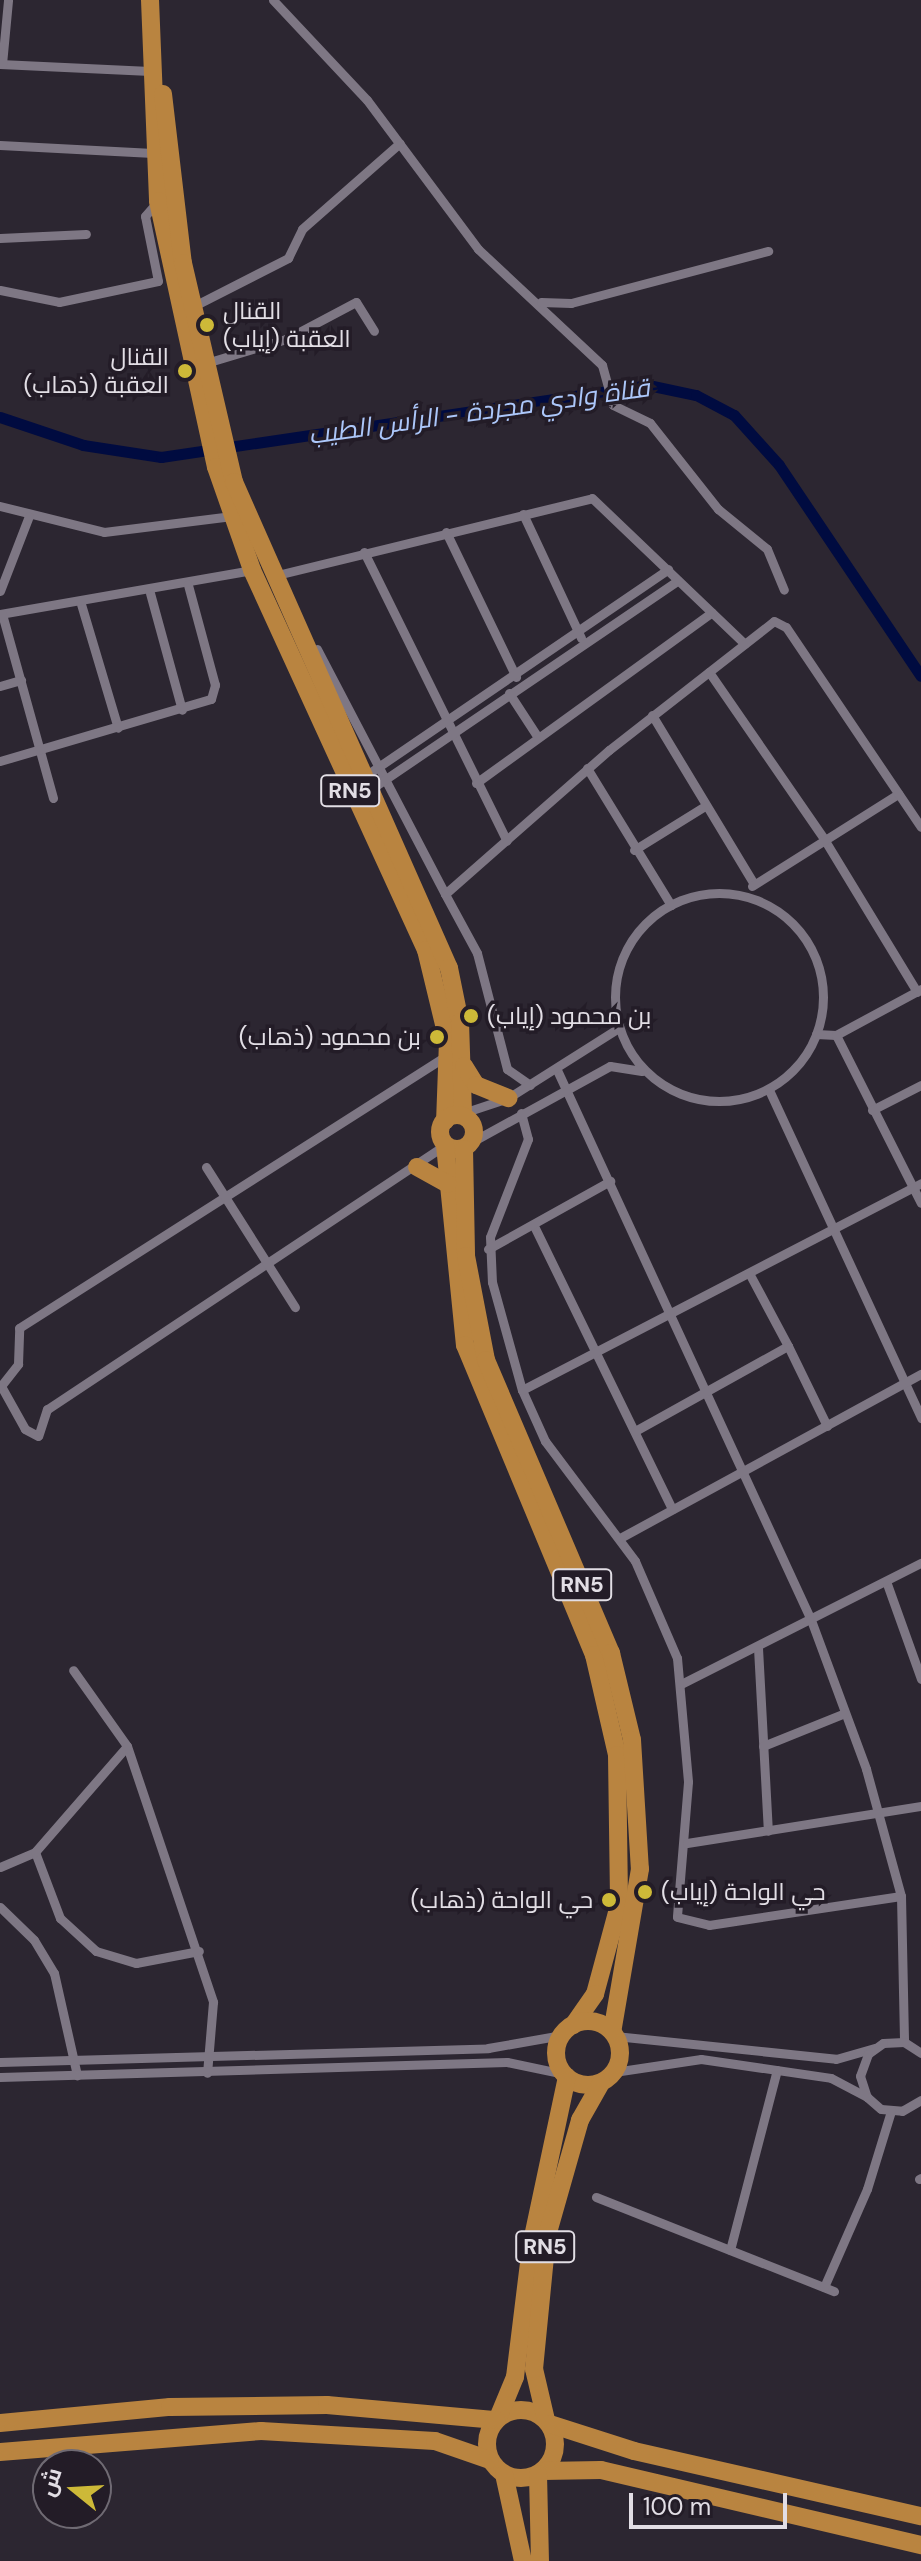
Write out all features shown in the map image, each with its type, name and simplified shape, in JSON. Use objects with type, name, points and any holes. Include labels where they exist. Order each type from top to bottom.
[{"type":"highway","name":"RN5","points":[[150,0],[153,153],[158,201],[223,465],[232,516],[252,570],[418,930],[456,1060],[445,1121],[459,1146],[466,1256],[486,1360],[611,1653],[632,1740],[640,1869],[614,2034],[620,2054],[576,2129],[547,2236],[534,2357],[556,2444],[541,2472],[540,2561]]},
{"type":"highway","name":"RN5","points":[[162,0],[166,156],[192,307],[206,363],[211,417]]},
{"type":"highway","name":"RN5","points":[[223,465],[375,778],[449,968],[463,1113],[459,1146],[448,1184],[465,1345],[505,1456],[594,1655],[617,1755],[619,1905],[595,1994],[568,2030],[556,2055],[565,2076],[531,2246],[515,2377],[487,2439],[490,2460]]},
{"type":"highway","points":[[456,1060],[476,1085],[508,1098]]},
{"type":"highway","points":[[445,1121],[463,1113]]},
{"type":"highway","points":[[417,1167],[448,1184]]},
{"type":"highway","points":[[568,2030],[594,2022],[614,2034]]},
{"type":"highway","points":[[565,2076],[608,2078]]},
{"type":"highway","points":[[0,2423],[170,2407],[313,2405],[497,2419],[528,2410],[548,2422],[634,2451],[921,2516]]},
{"type":"highway","points":[[0,2452],[261,2431],[435,2441],[490,2460],[504,2474],[523,2561]]},
{"type":"highway","points":[[504,2474],[601,2470],[921,2545]]},
{"type":"street","points":[[8,0],[1,64],[150,71]]},
{"type":"street","points":[[273,0],[400,143],[478,249],[602,365],[610,401],[650,423],[718,509],[767,549],[784,590]]},
{"type":"street","points":[[192,307],[288,258],[302,229],[400,143]]},
{"type":"street","points":[[0,145],[153,153]]},
{"type":"street","points":[[0,290],[59,302],[158,281],[145,216],[158,201]]},
{"type":"street","points":[[0,238],[86,234]]},
{"type":"street","points":[[537,301],[571,303],[768,251]]},
{"type":"street","points":[[206,363],[286,339],[356,302],[374,331]]},
{"type":"street","points":[[275,576],[592,498],[745,644]]},
{"type":"street","points":[[0,506],[29,516],[114,533],[232,516]]},
{"type":"street","points":[[523,514],[585,643]]},
{"type":"street","points":[[0,591],[29,516]]},
{"type":"street","points":[[446,532],[521,685]]},
{"type":"street","points":[[364,552],[507,841]]},
{"type":"street","points":[[375,778],[446,721],[668,569]]},
{"type":"street","points":[[53,798],[1,614],[150,593],[252,570]]},
{"type":"street","points":[[375,778],[452,733],[678,580]]},
{"type":"street","points":[[0,761],[182,710],[216,691],[188,585]]},
{"type":"street","points":[[150,593],[182,710]]},
{"type":"street","points":[[81,604],[118,728]]},
{"type":"street","points":[[476,783],[712,612]]},
{"type":"street","points":[[445,894],[587,768],[652,715],[745,644],[782,622],[921,827]]},
{"type":"street","points":[[709,672],[824,839],[919,990],[836,1035],[816,1034]]},
{"type":"street","points":[[0,686],[21,680]]},
{"type":"street","points":[[509,693],[537,736]]},
{"type":"street","points":[[652,715],[754,884]]},
{"type":"street","points":[[587,768],[634,850],[671,905]]},
{"type":"street","points":[[375,778],[473,944],[507,1069],[530,1085]]},
{"type":"street","points":[[744,895],[754,884],[898,794]]},
{"type":"street","points":[[634,850],[705,806]]},
{"type":"street","points":[[456,1060],[224,1196],[16,1332],[18,1364],[1,1386],[25,1429],[38,1436],[47,1409],[417,1167],[610,1066],[642,1071],[683,1096],[708,1100],[769,1090],[790,1075],[816,1034],[822,981],[809,945],[776,909],[744,895],[711,893],[671,905],[625,953],[617,1029],[642,1071]]},
{"type":"street","points":[[463,1113],[508,1098],[557,1070],[617,1029]]},
{"type":"street","points":[[836,1035],[872,1110],[918,1185],[921,1203]]},
{"type":"street","points":[[557,1070],[673,1313],[811,1620],[845,1713],[879,1814],[901,1896],[904,2042]]},
{"type":"street","points":[[872,1110],[921,1085]]},
{"type":"street","points":[[769,1090],[921,1418]]},
{"type":"street","points":[[521,1113],[529,1133],[524,1159],[488,1249],[522,1390],[566,1476],[620,1538],[660,1612],[681,1684],[687,1843],[675,1911],[688,1923],[901,1896]]},
{"type":"street","points":[[206,1167],[295,1307]]},
{"type":"street","points":[[488,1249],[535,1228],[610,1181]]},
{"type":"street","points":[[522,1390],[918,1185]]},
{"type":"street","points":[[535,1228],[598,1351],[672,1509]]},
{"type":"street","points":[[749,1273],[827,1426]]},
{"type":"street","points":[[635,1431],[788,1346]]},
{"type":"street","points":[[620,1538],[745,1473],[921,1374]]},
{"type":"street","points":[[681,1684],[758,1648],[921,1563]]},
{"type":"street","points":[[886,1581],[921,1679]]},
{"type":"street","points":[[758,1648],[768,1831]]},
{"type":"street","points":[[73,1670],[127,1746],[199,1951],[214,2014],[207,2073]]},
{"type":"street","points":[[763,1746],[845,1713]]},
{"type":"street","points":[[0,1867],[35,1852],[127,1746]]},
{"type":"street","points":[[687,1843],[921,1806]]},
{"type":"street","points":[[35,1852],[60,1918],[96,1951],[136,1963],[199,1951]]},
{"type":"street","points":[[0,1907],[34,1940],[54,1973],[76,2058],[77,2075]]},
{"type":"street","points":[[0,2062],[488,2048],[568,2030]]},
{"type":"street","points":[[614,2034],[836,2059],[904,2042],[921,2053]]},
{"type":"street","points":[[867,2097],[862,2066],[874,2048]]},
{"type":"street","points":[[608,2078],[672,2059],[838,2080],[891,2111],[919,2103]]},
{"type":"street","points":[[0,2077],[507,2062],[565,2076]]},
{"type":"street","points":[[730,2250],[777,2070]]},
{"type":"street","points":[[596,2197],[829,2289],[867,2189],[891,2111]]},
{"type":"waterway","name":"قناة وادي مجردة - الرأس الطيب","points":[[0,417],[83,445],[161,457],[648,385],[696,395],[734,415],[779,465],[921,676]]},
{"type":"place","name":"القنال العقبة (إياب)","points":[[207,325]]},
{"type":"place","name":"القنال العقبة (ذهاب)","points":[[185,371]]},
{"type":"place","name":"بن محمود (إياب)","points":[[471,1016]]},
{"type":"place","name":"بن محمود (ذهاب)","points":[[437,1037]]},
{"type":"place","name":"حي الواحة (إياب)","points":[[645,1892]]},
{"type":"place","name":"حي الواحة (ذهاب)","points":[[609,1900]]}]
